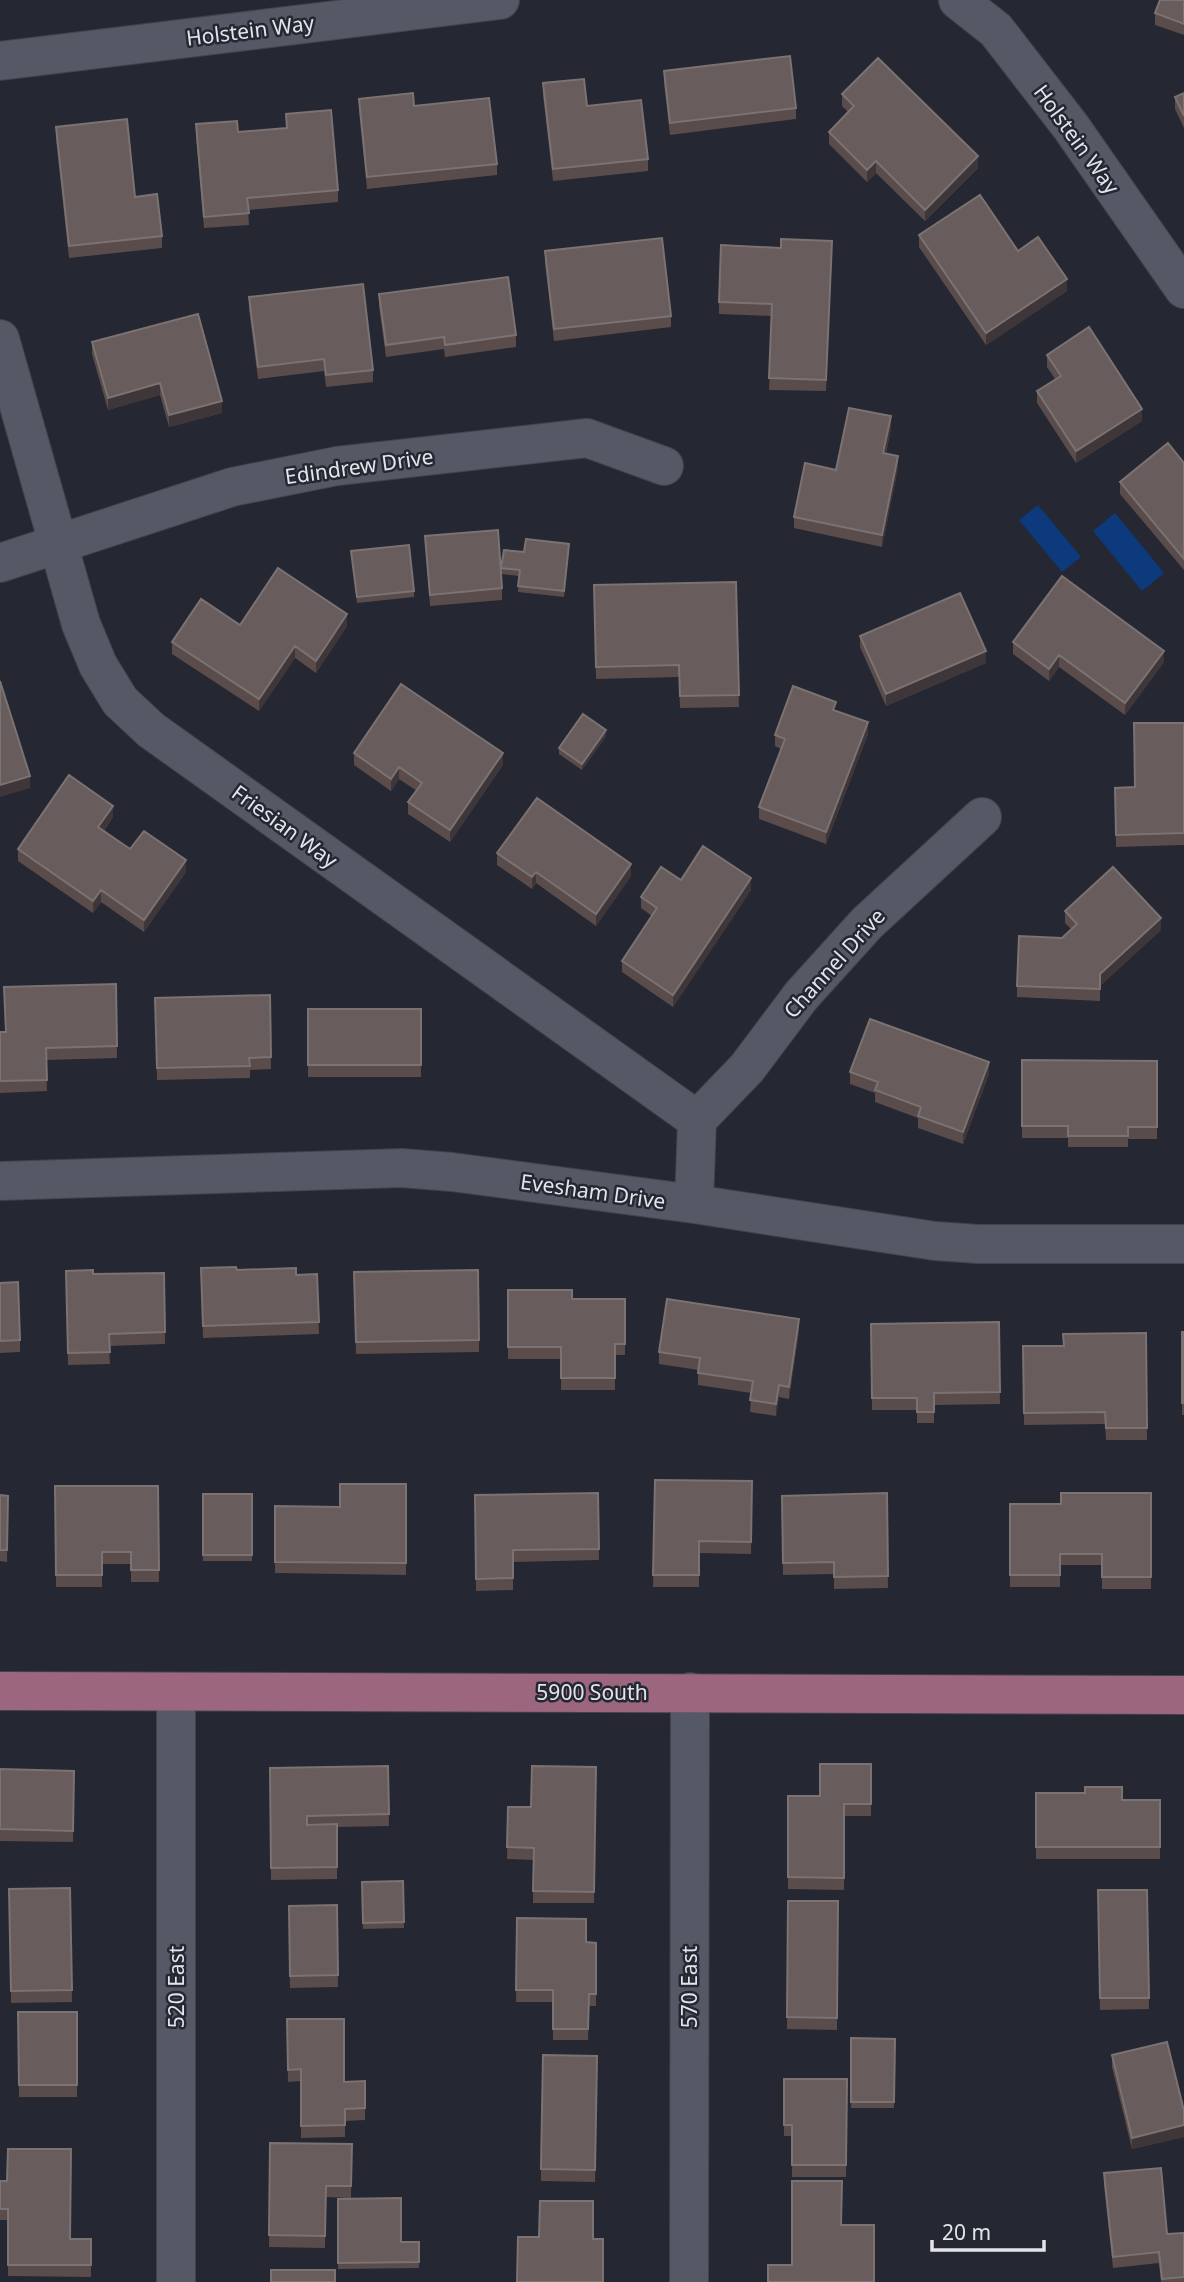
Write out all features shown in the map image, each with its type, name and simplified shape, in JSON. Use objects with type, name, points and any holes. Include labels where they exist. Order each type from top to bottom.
[{"type":"main road","name":"5900 South","points":[[0,1691],[1184,1695]]},
{"type":"street","name":"Holstein Way","points":[[0,61],[500,0]]},
{"type":"street","name":"Holstein Way","points":[[958,0],[996,30],[1071,127],[1184,289]]},
{"type":"street","name":"Friesian Way","points":[[0,339],[81,624],[98,665],[120,701],[151,730],[697,1120]]},
{"type":"street","name":"Edindrew Drive","points":[[0,563],[232,487],[337,466],[587,438],[664,466]]},
{"type":"street","name":"Channel Drive","points":[[697,1120],[747,1068],[801,996],[867,923],[982,817]]},
{"type":"street","points":[[694,1204],[697,1120]]},
{"type":"street","name":"Evesham Drive","points":[[0,1181],[402,1168],[452,1172],[694,1204],[935,1241],[978,1244],[1184,1244]]},
{"type":"street","name":"520 East","points":[[176,1692],[176,2282]]},
{"type":"street","name":"570 East","points":[[689,2282],[690,1692]]},
{"type":"water","points":[[1038,505],[1081,557],[1062,572],[1019,520]]},
{"type":"water","points":[[1115,513],[1164,573],[1142,591],[1093,531]]},
{"type":"building","points":[[1160,0],[1184,0],[1184,24],[1155,13]]},
{"type":"building","points":[[790,56],[796,108],[670,123],[664,71]]},
{"type":"building","points":[[878,58],[978,156],[925,210],[876,161],[867,170],[829,132],[854,106],[842,94]]},
{"type":"building","points":[[584,79],[587,106],[641,100],[648,159],[553,169],[543,83]]},
{"type":"building","points":[[413,93],[414,106],[489,98],[497,164],[367,177],[359,99]]},
{"type":"building","points":[[1184,93],[1184,116],[1175,97]]},
{"type":"building","points":[[331,110],[338,190],[247,198],[249,213],[204,217],[196,124],[237,121],[238,132],[287,128],[286,114]]},
{"type":"building","points":[[127,119],[135,197],[157,194],[162,236],[69,246],[56,127]]},
{"type":"building","points":[[980,195],[1018,251],[1038,237],[1067,279],[986,333],[919,235]]},
{"type":"building","points":[[662,238],[671,316],[554,329],[545,251]]},
{"type":"building","points":[[781,239],[832,241],[826,380],[769,378],[772,304],[719,302],[721,245],[781,248]]},
{"type":"building","points":[[508,277],[516,335],[445,345],[444,337],[386,345],[379,294]]},
{"type":"building","points":[[363,284],[373,370],[326,375],[324,359],[258,367],[249,297]]},
{"type":"building","points":[[198,314],[222,401],[169,415],[160,383],[108,398],[92,342]]},
{"type":"building","points":[[1089,327],[1142,409],[1076,451],[1037,391],[1061,376],[1047,355]]},
{"type":"building","points":[[849,408],[891,416],[883,453],[898,456],[882,535],[794,517],[805,463],[836,470]]},
{"type":"building","points":[[1168,443],[1184,463],[1184,559],[1120,482]]},
{"type":"building","points":[[498,530],[502,588],[430,595],[425,536]]},
{"type":"building","points":[[526,539],[569,544],[564,591],[518,586],[520,570],[501,568],[504,550],[524,552]]},
{"type":"building","points":[[409,545],[414,591],[357,597],[351,551]]},
{"type":"building","points":[[278,568],[347,614],[316,661],[295,646],[259,699],[172,642],[201,599],[240,625]]},
{"type":"building","points":[[1062,576],[1164,651],[1125,703],[1059,655],[1049,669],[1013,642]]},
{"type":"building","points":[[736,582],[739,695],[680,696],[679,665],[596,667],[594,585]]},
{"type":"building","points":[[960,593],[986,651],[886,694],[860,636]]},
{"type":"building","points":[[0,681],[30,776],[0,785]]},
{"type":"building","points":[[401,684],[503,753],[450,830],[408,802],[422,783],[399,767],[391,779],[354,753]]},
{"type":"building","points":[[793,686],[836,702],[833,710],[868,722],[826,832],[759,807],[785,739],[775,735]]},
{"type":"building","points":[[583,714],[606,730],[582,764],[559,748]]},
{"type":"building","points":[[1134,723],[1184,723],[1184,833],[1116,835],[1115,788],[1135,787]]},
{"type":"building","points":[[69,775],[113,806],[98,827],[130,849],[144,831],[186,860],[144,920],[101,890],[93,901],[18,849]]},
{"type":"building","points":[[537,798],[631,864],[596,914],[536,872],[532,877],[497,853]]},
{"type":"building","points":[[703,846],[751,878],[673,995],[622,961],[657,908],[641,897],[661,867],[681,880]]},
{"type":"building","points":[[1113,867],[1161,918],[1100,974],[1100,989],[1017,986],[1019,936],[1062,938],[1077,924],[1065,911]]},
{"type":"building","points":[[116,984],[117,1046],[46,1048],[47,1080],[0,1081],[0,1032],[6,1032],[4,987]]},
{"type":"building","points":[[270,995],[271,1057],[249,1058],[250,1066],[157,1068],[155,998]]},
{"type":"building","points":[[308,1009],[421,1009],[421,1065],[308,1065]]},
{"type":"building","points":[[870,1019],[989,1062],[963,1132],[918,1116],[921,1107],[875,1090],[878,1082],[850,1072]]},
{"type":"building","points":[[1022,1060],[1157,1061],[1157,1127],[1128,1127],[1128,1136],[1068,1136],[1068,1126],[1022,1126]]},
{"type":"building","points":[[236,1267],[237,1270],[296,1268],[296,1275],[317,1274],[319,1322],[203,1326],[201,1268]]},
{"type":"building","points":[[93,1270],[93,1274],[164,1273],[165,1332],[109,1334],[110,1352],[68,1353],[66,1271]]},
{"type":"building","points":[[478,1270],[479,1340],[356,1342],[354,1272]]},
{"type":"building","points":[[18,1282],[20,1340],[0,1341],[0,1283]]},
{"type":"building","points":[[508,1290],[572,1290],[572,1299],[625,1299],[625,1344],[615,1344],[615,1378],[561,1378],[561,1347],[508,1347]]},
{"type":"building","points":[[667,1299],[799,1319],[789,1387],[779,1385],[776,1404],[750,1400],[753,1381],[698,1373],[700,1358],[659,1352]]},
{"type":"building","points":[[999,1322],[1000,1392],[934,1393],[934,1412],[917,1412],[917,1398],[872,1398],[871,1324]]},
{"type":"building","points":[[1184,1332],[1184,1403],[1182,1403]]},
{"type":"building","points":[[1146,1333],[1147,1428],[1106,1428],[1105,1412],[1024,1413],[1023,1346],[1064,1346],[1063,1334]]},
{"type":"building","points":[[655,1480],[752,1481],[751,1542],[699,1541],[699,1575],[653,1575]]},
{"type":"building","points":[[340,1484],[406,1484],[406,1563],[275,1562],[275,1506],[340,1507]]},
{"type":"building","points":[[55,1486],[158,1486],[159,1570],[131,1570],[131,1552],[102,1552],[102,1575],[56,1575]]},
{"type":"building","points":[[598,1493],[599,1549],[513,1550],[513,1578],[476,1579],[475,1495]]},
{"type":"building","points":[[887,1493],[888,1576],[834,1577],[834,1562],[783,1563],[782,1496]]},
{"type":"building","points":[[1061,1493],[1151,1493],[1151,1577],[1102,1577],[1102,1554],[1060,1554],[1060,1575],[1010,1575],[1010,1504],[1061,1504]]},
{"type":"building","points":[[203,1494],[252,1494],[252,1555],[203,1555]]},
{"type":"building","points":[[0,1495],[8,1496],[7,1550],[0,1550]]},
{"type":"building","points":[[820,1764],[871,1764],[871,1804],[844,1804],[844,1878],[788,1877],[788,1796],[820,1796]]},
{"type":"building","points":[[388,1766],[389,1814],[307,1816],[307,1825],[337,1824],[337,1867],[271,1868],[270,1768]]},
{"type":"building","points":[[532,1766],[596,1767],[594,1892],[533,1891],[534,1848],[507,1847],[508,1807],[531,1807]]},
{"type":"building","points":[[0,1769],[74,1771],[73,1831],[0,1829]]},
{"type":"building","points":[[1085,1787],[1122,1787],[1122,1800],[1160,1800],[1160,1847],[1036,1847],[1036,1793],[1085,1793]]},
{"type":"building","points":[[403,1881],[404,1922],[363,1923],[362,1882]]},
{"type":"building","points":[[70,1888],[72,1990],[11,1991],[9,1889]]},
{"type":"building","points":[[1098,1890],[1147,1890],[1149,1998],[1100,1998]]},
{"type":"building","points":[[788,1901],[838,1901],[837,2018],[787,2017]]},
{"type":"building","points":[[337,1905],[338,1975],[290,1976],[289,1906]]},
{"type":"building","points":[[517,1918],[586,1919],[586,1942],[596,1943],[596,1994],[589,1994],[588,2029],[553,2029],[553,1990],[516,1990]]},
{"type":"building","points":[[18,2012],[77,2012],[77,2085],[19,2085]]},
{"type":"building","points":[[287,2019],[344,2019],[344,2082],[365,2081],[365,2108],[345,2109],[345,2125],[301,2126],[301,2069],[288,2070]]},
{"type":"building","points":[[851,2038],[895,2039],[894,2102],[851,2102]]},
{"type":"building","points":[[1167,2042],[1184,2111],[1184,2125],[1132,2138],[1112,2055]]},
{"type":"building","points":[[543,2055],[597,2056],[595,2170],[541,2169]]},
{"type":"building","points":[[784,2079],[847,2079],[846,2165],[792,2165],[792,2125],[784,2125]]},
{"type":"building","points":[[270,2143],[352,2144],[351,2186],[326,2186],[325,2236],[269,2235]]},
{"type":"building","points":[[8,2149],[71,2149],[70,2239],[91,2239],[91,2265],[8,2265],[8,2209],[0,2209],[0,2181],[7,2181]]},
{"type":"building","points":[[1161,2168],[1167,2234],[1184,2233],[1184,2277],[1162,2279],[1159,2252],[1113,2257],[1104,2173]]},
{"type":"building","points":[[792,2181],[842,2181],[841,2225],[874,2225],[874,2282],[768,2282],[768,2265],[792,2265]]},
{"type":"building","points":[[401,2198],[401,2242],[419,2242],[419,2262],[338,2263],[338,2199]]},
{"type":"building","points":[[540,2201],[593,2201],[593,2239],[603,2239],[603,2282],[517,2282],[518,2237],[539,2237]]},
{"type":"building","points":[[271,2270],[335,2270],[335,2282],[271,2282]]}]
